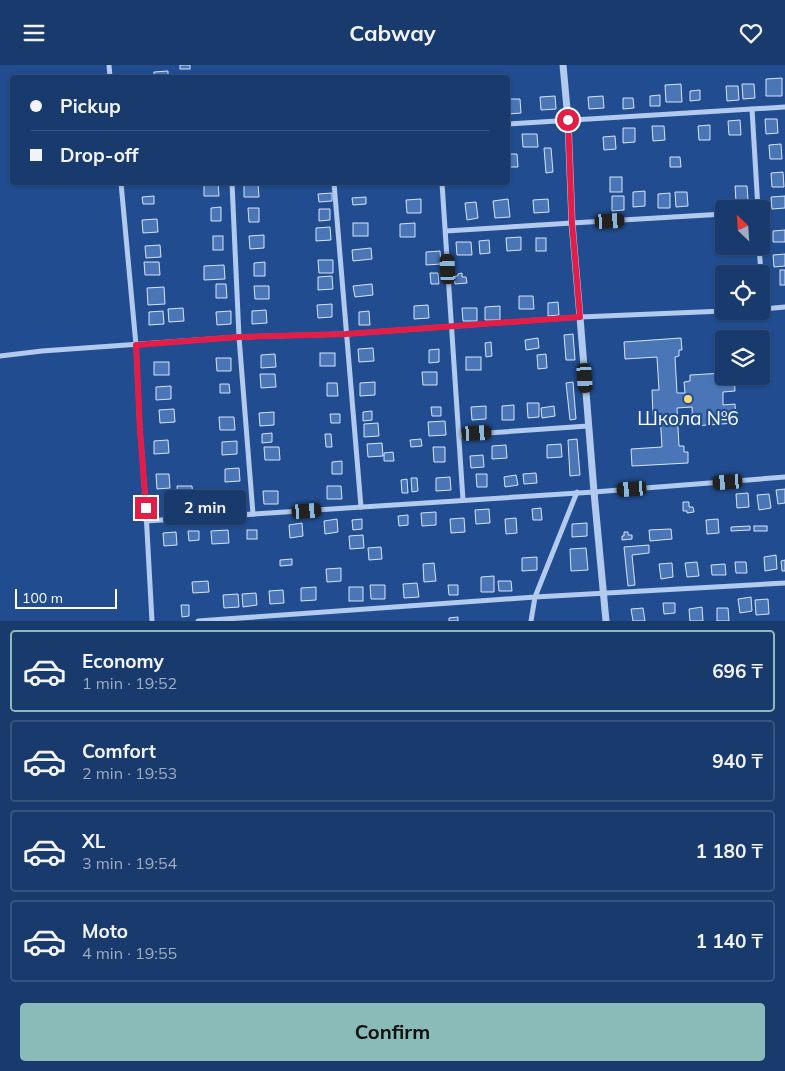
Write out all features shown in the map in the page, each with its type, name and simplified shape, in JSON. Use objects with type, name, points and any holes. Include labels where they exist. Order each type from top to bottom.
[{"type":"street","points":[[564,65],[572,223],[606,621]]},
{"type":"street","points":[[510,124],[785,107]]},
{"type":"street","points":[[752,109],[757,200]]},
{"type":"street","points":[[121,185],[136,345],[152,621]]},
{"type":"street","points":[[232,185],[239,337],[253,514]]},
{"type":"street","points":[[334,185],[360,507]]},
{"type":"street","points":[[442,185],[463,500]]},
{"type":"street","points":[[446,231],[715,215]]},
{"type":"street","points":[[770,308],[785,307]]},
{"type":"street","points":[[0,356],[42,351],[239,337],[346,334],[580,317],[715,311]]},
{"type":"street","points":[[459,435],[588,426]]},
{"type":"street","points":[[146,521],[594,492],[785,477]]},
{"type":"street","points":[[531,621],[535,597],[577,492]]},
{"type":"street","points":[[198,621],[535,597],[785,583]]},
{"type":"building","points":[[180,65],[190,65],[190,69],[180,69]]},
{"type":"building","points":[[168,71],[168,75],[154,75],[154,72]]},
{"type":"building","points":[[782,78],[782,96],[766,96],[766,79]]},
{"type":"building","points":[[681,84],[682,102],[666,102],[665,85]]},
{"type":"building","points":[[742,84],[754,84],[755,98],[743,99]]},
{"type":"building","points":[[726,86],[738,86],[739,100],[727,101]]},
{"type":"building","points":[[700,90],[700,100],[690,101],[690,91]]},
{"type":"building","points":[[660,95],[660,106],[650,106],[650,96]]},
{"type":"building","points":[[555,96],[556,109],[541,110],[540,97]]},
{"type":"building","points":[[603,96],[604,108],[589,109],[588,97]]},
{"type":"building","points":[[623,98],[633,98],[634,108],[623,109]]},
{"type":"building","points":[[510,99],[520,99],[521,113],[510,114]]},
{"type":"building","points":[[765,119],[777,119],[778,133],[766,134]]},
{"type":"building","points":[[740,120],[741,135],[729,135],[728,121]]},
{"type":"building","points":[[710,125],[710,140],[699,140],[698,126]]},
{"type":"building","points":[[652,126],[664,126],[665,140],[653,141]]},
{"type":"building","points":[[623,128],[635,128],[635,142],[623,143]]},
{"type":"building","points":[[522,134],[537,134],[538,147],[523,147]]},
{"type":"building","points":[[615,136],[616,149],[604,150],[603,137]]},
{"type":"building","points":[[781,144],[782,159],[770,159],[769,145]]},
{"type":"building","points":[[544,148],[551,148],[553,172],[546,173]]},
{"type":"building","points":[[510,154],[517,154],[518,167],[510,167]]},
{"type":"building","points":[[670,157],[680,157],[681,167],[670,167]]},
{"type":"building","points":[[783,172],[784,187],[772,187],[771,173]]},
{"type":"building","points":[[610,177],[622,177],[622,192],[610,192]]},
{"type":"building","points":[[204,185],[218,185],[219,196],[204,196]]},
{"type":"building","points":[[244,185],[258,185],[259,197],[244,197]]},
{"type":"building","points":[[735,186],[747,186],[748,200],[736,200]]},
{"type":"building","points":[[645,191],[645,206],[633,207],[633,192]]},
{"type":"building","points":[[675,192],[687,192],[688,206],[676,207]]},
{"type":"building","points":[[332,193],[332,201],[319,202],[318,194]]},
{"type":"building","points":[[670,193],[670,208],[658,208],[658,194]]},
{"type":"building","points":[[154,196],[154,204],[143,204],[142,197]]},
{"type":"building","points":[[612,196],[624,196],[624,210],[612,211]]},
{"type":"building","points":[[785,196],[785,208],[772,209],[771,197]]},
{"type":"building","points":[[366,197],[366,204],[353,205],[352,198]]},
{"type":"building","points":[[421,199],[421,213],[407,213],[406,200]]},
{"type":"building","points":[[508,199],[510,217],[495,218],[493,201]]},
{"type":"building","points":[[548,199],[549,212],[534,213],[533,200]]},
{"type":"building","points":[[476,202],[478,218],[467,220],[465,203]]},
{"type":"building","points":[[221,207],[221,221],[211,221],[211,208]]},
{"type":"building","points":[[248,208],[259,208],[259,222],[249,222]]},
{"type":"building","points":[[319,209],[330,209],[330,220],[319,221]]},
{"type":"building","points":[[157,219],[158,232],[143,233],[142,220]]},
{"type":"building","points":[[353,223],[368,223],[368,236],[353,236]]},
{"type":"building","points":[[415,223],[415,237],[400,237],[400,224]]},
{"type":"building","points":[[330,227],[331,240],[316,241],[316,228]]},
{"type":"building","points":[[785,230],[785,242],[773,242],[773,231]]},
{"type":"building","points":[[264,235],[264,248],[250,249],[249,236]]},
{"type":"building","points":[[213,236],[223,236],[223,250],[213,250]]},
{"type":"building","points":[[521,237],[521,250],[507,251],[506,238]]},
{"type":"building","points":[[536,238],[546,238],[546,251],[536,251]]},
{"type":"building","points":[[489,240],[490,253],[480,254],[479,241]]},
{"type":"building","points":[[456,242],[471,242],[472,255],[457,255]]},
{"type":"building","points":[[160,245],[161,257],[146,258],[145,246]]},
{"type":"building","points":[[371,248],[372,259],[353,261],[352,250]]},
{"type":"building","points":[[440,251],[441,264],[426,265],[426,252]]},
{"type":"building","points":[[785,254],[785,266],[774,267],[773,255]]},
{"type":"building","points":[[318,260],[333,260],[333,273],[319,273]]},
{"type":"building","points":[[144,262],[159,262],[160,275],[145,275]]},
{"type":"building","points":[[265,262],[265,276],[254,276],[254,263]]},
{"type":"building","points":[[224,265],[225,279],[204,280],[204,266]]},
{"type":"building","points":[[780,270],[785,270],[785,285],[780,285]]},
{"type":"building","points":[[430,273],[438,273],[439,284],[431,284]]},
{"type":"building","points":[[462,273],[462,277],[466,277],[467,283],[455,284],[454,276]]},
{"type":"building","points":[[332,276],[333,289],[318,290],[318,277]]},
{"type":"building","points":[[216,284],[226,284],[227,298],[216,298]]},
{"type":"building","points":[[372,284],[373,295],[355,297],[353,286]]},
{"type":"building","points":[[254,286],[269,286],[269,299],[255,299]]},
{"type":"building","points":[[164,287],[165,304],[148,305],[147,288]]},
{"type":"building","points":[[519,296],[533,296],[534,309],[519,309]]},
{"type":"building","points":[[558,302],[559,315],[548,316],[548,303]]},
{"type":"building","points":[[332,304],[332,317],[318,318],[317,305]]},
{"type":"building","points":[[428,305],[429,318],[414,319],[414,306]]},
{"type":"building","points":[[500,306],[500,320],[485,320],[485,307]]},
{"type":"building","points":[[183,308],[184,321],[169,322],[168,309]]},
{"type":"building","points":[[462,308],[477,308],[477,321],[463,321]]},
{"type":"building","points":[[266,310],[267,323],[252,324],[252,311]]},
{"type":"building","points":[[163,311],[164,324],[149,325],[149,312]]},
{"type":"building","points":[[231,311],[231,324],[217,325],[216,312]]},
{"type":"building","points":[[369,311],[370,325],[359,325],[359,312]]},
{"type":"building","points":[[573,334],[575,360],[566,360],[564,335]]},
{"type":"building","points":[[538,338],[539,348],[526,350],[525,340]]},
{"type":"building","name":"Школа №6","points":[[681,338],[682,350],[679,350],[679,356],[675,357],[677,393],[685,393],[684,382],[690,381],[690,375],[715,374],[715,385],[735,385],[735,391],[723,392],[723,405],[735,404],[736,423],[693,426],[692,407],[677,408],[679,446],[684,446],[684,452],[688,452],[688,463],[632,466],[631,449],[662,447],[660,415],[653,416],[652,390],[659,390],[657,357],[625,359],[624,342]]},
{"type":"building","points":[[491,342],[492,356],[486,357],[485,343]]},
{"type":"building","points":[[373,348],[374,361],[359,362],[358,349]]},
{"type":"building","points":[[439,349],[439,362],[429,363],[429,350]]},
{"type":"building","points":[[320,353],[335,353],[335,366],[320,366]]},
{"type":"building","points":[[275,354],[276,367],[261,368],[261,355]]},
{"type":"building","points":[[546,354],[547,368],[538,369],[537,355]]},
{"type":"building","points":[[466,357],[481,357],[481,370],[466,370]]},
{"type":"building","points":[[216,358],[231,358],[231,371],[217,371]]},
{"type":"building","points":[[154,362],[169,362],[169,375],[154,375]]},
{"type":"building","points":[[422,372],[437,372],[437,385],[423,385]]},
{"type":"building","points":[[260,374],[275,374],[276,387],[261,388]]},
{"type":"building","points":[[375,382],[375,395],[360,396],[360,383]]},
{"type":"building","points":[[573,382],[576,419],[570,420],[566,383]]},
{"type":"building","points":[[327,383],[337,383],[338,396],[327,396]]},
{"type":"building","points":[[220,384],[229,384],[230,393],[220,393]]},
{"type":"building","points":[[171,386],[171,399],[156,400],[156,387]]},
{"type":"building","points":[[527,403],[539,403],[539,417],[528,418]]},
{"type":"building","points":[[514,405],[514,420],[502,420],[502,406]]},
{"type":"building","points":[[486,406],[486,419],[472,420],[471,407]]},
{"type":"building","points":[[554,406],[555,416],[542,418],[541,408]]},
{"type":"building","points":[[431,407],[441,407],[441,416],[432,416]]},
{"type":"building","points":[[174,409],[175,422],[160,423],[159,410]]},
{"type":"building","points":[[372,411],[372,420],[363,421],[363,412]]},
{"type":"building","points":[[274,412],[274,425],[260,426],[259,413]]},
{"type":"building","points":[[330,414],[340,414],[340,423],[331,423]]},
{"type":"building","points":[[219,417],[234,417],[235,430],[220,430]]},
{"type":"building","points":[[445,421],[446,435],[429,436],[428,422]]},
{"type":"building","points":[[378,423],[379,436],[364,437],[364,424]]},
{"type":"building","points":[[272,433],[272,442],[262,443],[262,434]]},
{"type":"building","points":[[325,434],[331,434],[332,447],[326,447]]},
{"type":"building","points":[[421,439],[422,446],[411,447],[410,440]]},
{"type":"building","points":[[577,439],[580,475],[570,476],[568,440]]},
{"type":"building","points":[[168,440],[169,453],[154,454],[154,441]]},
{"type":"building","points":[[237,441],[237,454],[222,455],[222,442]]},
{"type":"building","points":[[382,443],[383,456],[368,457],[367,444]]},
{"type":"building","points":[[561,444],[562,457],[547,458],[547,445]]},
{"type":"building","points":[[506,445],[507,458],[492,459],[492,446]]},
{"type":"building","points":[[264,447],[279,447],[280,460],[265,460]]},
{"type":"building","points":[[433,447],[445,447],[445,462],[434,462]]},
{"type":"building","points":[[393,452],[394,461],[384,461],[384,453]]},
{"type":"building","points":[[483,455],[484,467],[471,468],[470,456]]},
{"type":"building","points":[[342,461],[342,474],[332,474],[332,462]]},
{"type":"building","points":[[239,468],[240,481],[225,482],[225,469]]},
{"type":"building","points":[[536,473],[537,483],[524,484],[523,474]]},
{"type":"building","points":[[156,474],[169,474],[170,488],[157,489]]},
{"type":"building","points":[[476,474],[487,474],[487,487],[477,487]]},
{"type":"building","points":[[516,475],[518,485],[505,487],[504,477]]},
{"type":"building","points":[[450,477],[451,490],[436,491],[436,478]]},
{"type":"building","points":[[411,478],[417,478],[418,491],[412,492]]},
{"type":"building","points":[[407,479],[408,493],[402,493],[401,480]]},
{"type":"building","points":[[177,486],[192,486],[193,499],[178,499]]},
{"type":"building","points":[[327,486],[341,486],[342,499],[327,499]]},
{"type":"building","points":[[785,489],[785,503],[778,504],[776,490]]},
{"type":"building","points":[[241,491],[242,506],[229,506],[228,492]]},
{"type":"building","points":[[263,491],[278,491],[278,504],[264,504]]},
{"type":"building","points":[[748,493],[749,507],[737,508],[736,494]]},
{"type":"building","points":[[769,494],[771,508],[759,510],[757,495]]},
{"type":"building","points":[[683,502],[689,502],[689,507],[693,507],[694,512],[687,513],[687,511],[683,511]]},
{"type":"building","points":[[541,508],[542,520],[533,520],[532,509]]},
{"type":"building","points":[[489,509],[490,523],[476,524],[475,510]]},
{"type":"building","points":[[436,512],[436,525],[422,526],[421,513]]},
{"type":"building","points":[[408,515],[408,525],[399,526],[398,516]]},
{"type":"building","points":[[464,518],[465,532],[451,533],[450,519]]},
{"type":"building","points":[[516,518],[517,533],[506,534],[505,519]]},
{"type":"building","points":[[337,519],[338,532],[325,534],[324,521]]},
{"type":"building","points":[[362,519],[362,529],[353,530],[352,520]]},
{"type":"building","points":[[718,519],[719,533],[707,534],[706,520]]},
{"type":"building","points":[[302,523],[303,536],[290,538],[289,525]]},
{"type":"building","points":[[587,523],[587,536],[572,537],[572,524]]},
{"type":"building","points":[[750,526],[750,530],[731,531],[731,527]]},
{"type":"building","points":[[754,526],[767,526],[767,531],[754,531]]},
{"type":"building","points":[[671,529],[672,539],[650,541],[649,530]]},
{"type":"building","points":[[228,530],[229,543],[212,544],[211,531]]},
{"type":"building","points":[[247,530],[257,530],[257,539],[247,539]]},
{"type":"building","points":[[188,531],[199,531],[199,540],[189,541]]},
{"type":"building","points":[[176,532],[177,545],[164,546],[163,533]]},
{"type":"building","points":[[624,532],[632,535],[632,539],[622,540]]},
{"type":"building","points":[[363,535],[364,548],[350,549],[349,536]]},
{"type":"building","points":[[649,545],[649,553],[632,555],[635,585],[628,586],[624,547]]},
{"type":"building","points":[[381,547],[382,559],[369,560],[368,548]]},
{"type":"building","points":[[586,548],[588,570],[571,571],[570,549]]},
{"type":"building","points":[[776,555],[777,569],[765,571],[764,557]]},
{"type":"building","points":[[537,557],[537,570],[522,571],[522,558]]},
{"type":"building","points":[[292,559],[292,565],[280,566],[280,560]]},
{"type":"building","points":[[785,560],[785,571],[782,571],[781,561]]},
{"type":"building","points":[[697,562],[699,576],[687,577],[685,563]]},
{"type":"building","points":[[735,562],[746,562],[747,573],[736,573]]},
{"type":"building","points":[[434,563],[436,581],[424,582],[423,564]]},
{"type":"building","points":[[672,563],[673,577],[661,579],[659,564]]},
{"type":"building","points":[[725,564],[726,575],[712,575],[711,565]]},
{"type":"building","points":[[341,568],[341,581],[327,582],[326,569]]},
{"type":"building","points":[[494,576],[494,592],[481,592],[481,577]]},
{"type":"building","points":[[208,581],[209,592],[193,593],[192,582]]},
{"type":"building","points":[[498,581],[511,581],[512,591],[499,591]]},
{"type":"building","points":[[417,583],[419,597],[404,598],[403,584]]},
{"type":"building","points":[[370,585],[385,585],[385,599],[371,599]]},
{"type":"building","points":[[448,585],[458,585],[458,595],[449,595]]},
{"type":"building","points":[[316,587],[316,600],[301,601],[301,588]]},
{"type":"building","points":[[349,587],[363,587],[363,601],[349,601]]},
{"type":"building","points":[[283,590],[284,603],[270,604],[269,591]]},
{"type":"building","points":[[256,593],[257,605],[243,607],[242,594]]},
{"type":"building","points":[[238,594],[239,607],[224,608],[223,595]]},
{"type":"building","points":[[751,597],[752,611],[740,613],[738,599]]},
{"type":"building","points":[[768,599],[769,614],[756,615],[755,600]]},
{"type":"building","points":[[663,603],[675,603],[675,613],[664,614]]},
{"type":"building","points":[[181,605],[189,605],[189,616],[182,617]]},
{"type":"building","points":[[702,607],[703,621],[690,621],[689,609]]},
{"type":"building","points":[[643,608],[645,621],[633,621],[631,609]]},
{"type":"building","points":[[717,608],[728,608],[729,621],[717,621]]},
{"type":"building","points":[[458,617],[458,621],[449,621],[449,618]]},
{"type":"place","name":"Школа №6","points":[[688,399]]},
{"type":"route","points":[[146,508],[136,345],[239,337],[346,334],[580,317],[572,223],[568,120]]}]
